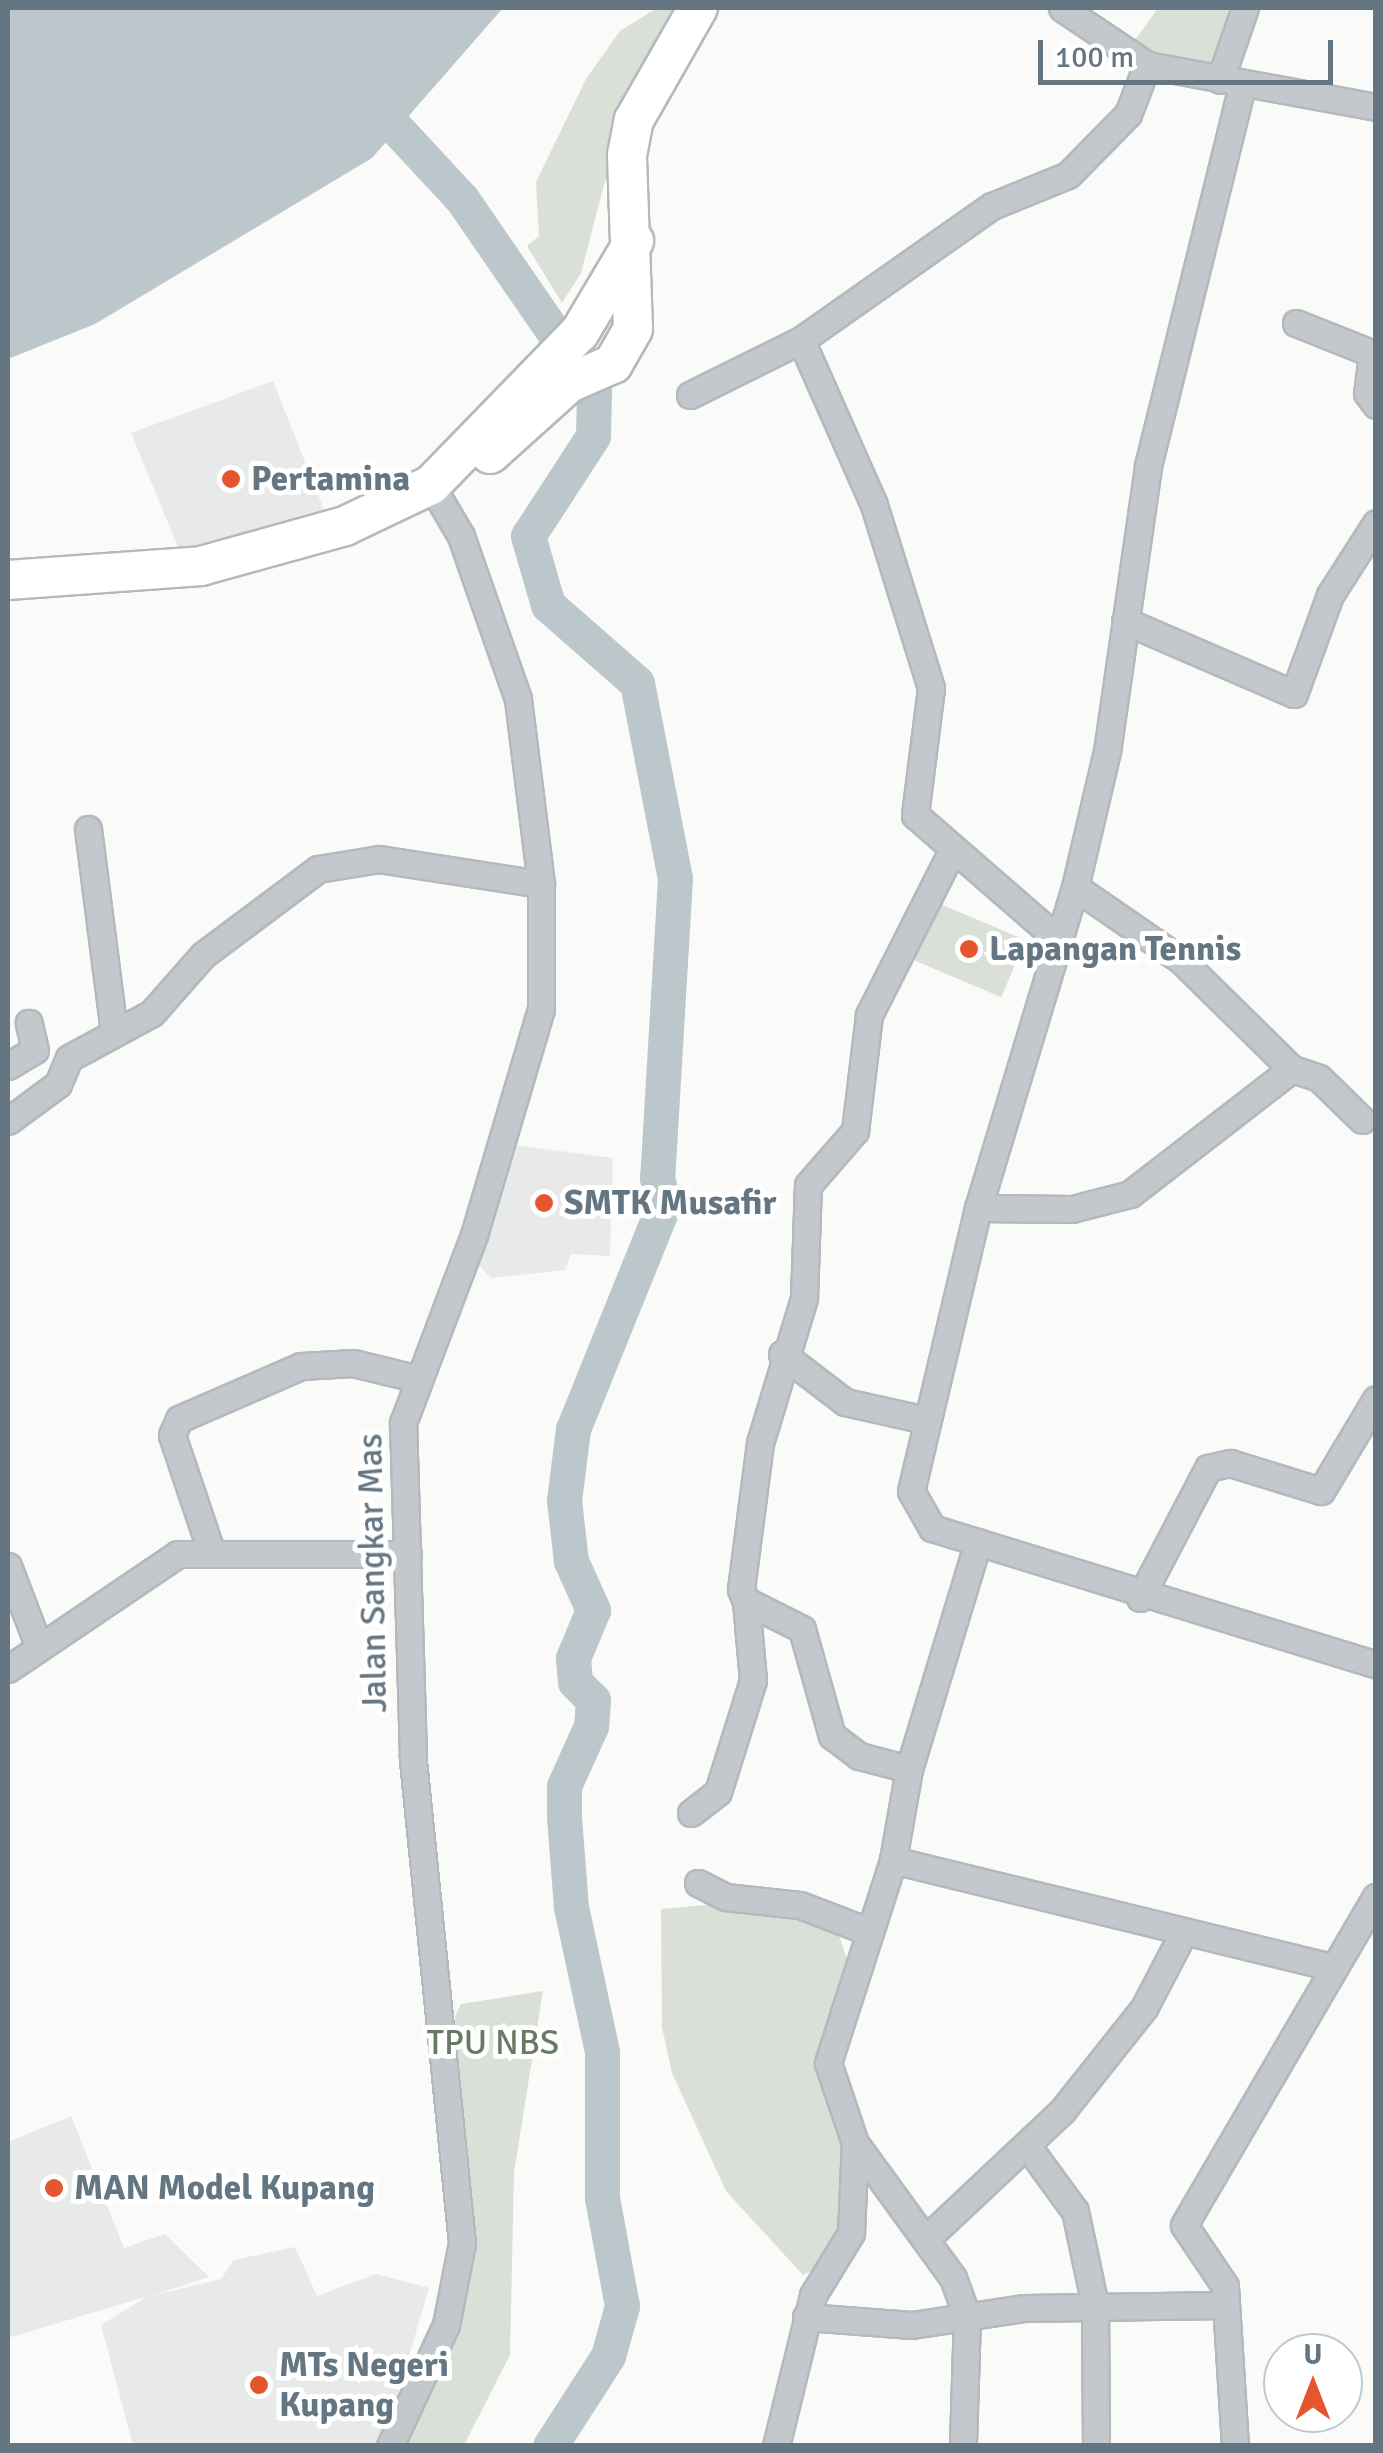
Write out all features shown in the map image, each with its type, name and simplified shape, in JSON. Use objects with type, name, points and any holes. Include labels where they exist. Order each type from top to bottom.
[{"type":"highway","points":[[557,373],[613,364],[633,329],[634,240],[624,185],[634,120],[698,8]]},
{"type":"highway","points":[[8,580],[201,566],[345,526],[439,478],[480,463],[557,373],[634,240]]},
{"type":"street","points":[[1062,8],[1147,65],[1376,107]]},
{"type":"street","points":[[1245,8],[1148,467],[1126,621],[1075,887],[978,1208],[922,1419],[913,1505],[932,1528],[1140,1598],[1376,1665]]},
{"type":"street","points":[[690,395],[802,340],[992,206],[1084,163],[1128,114],[1147,65]]},
{"type":"street","points":[[1296,323],[1374,354],[1367,394],[1376,405]]},
{"type":"street","points":[[802,340],[874,506],[931,688],[913,801],[923,830],[1060,942]]},
{"type":"street","name":"Jalan Sangkar Mas","points":[[390,2446],[446,2324],[462,2243],[412,1757],[404,1423],[415,1378],[458,1279],[541,1008],[541,884],[510,668],[439,478]]},
{"type":"street","points":[[1126,621],[1294,694],[1330,596],[1376,523]]},
{"type":"street","points":[[88,829],[114,1032]]},
{"type":"street","points":[[691,1813],[718,1792],[753,1680],[746,1601],[760,1443],[782,1354],[804,1298],[811,1177],[855,1131],[870,1015],[951,854]]},
{"type":"street","points":[[8,1122],[58,1084],[70,1058],[152,1012],[203,955],[318,870],[380,859],[541,884]]},
{"type":"street","points":[[1075,887],[1193,970],[1292,1068],[1319,1078],[1362,1120]]},
{"type":"street","points":[[8,1066],[35,1050],[28,1023]]},
{"type":"street","points":[[978,1208],[1072,1209],[1130,1194],[1292,1068]]},
{"type":"street","points":[[782,1354],[844,1402],[922,1419]]},
{"type":"street","points":[[210,1548],[172,1435],[179,1419],[301,1366],[353,1363],[415,1378]]},
{"type":"street","points":[[1140,1598],[1208,1468],[1230,1463],[1295,1490],[1321,1491],[1376,1399]]},
{"type":"street","points":[[964,2446],[967,2316],[928,2236],[855,2143],[828,2063],[893,1860],[909,1770],[978,1542]]},
{"type":"street","points":[[8,1668],[163,1560],[210,1548],[408,1554]]},
{"type":"street","points":[[8,1566],[38,1647]]},
{"type":"street","points":[[746,1601],[802,1629],[832,1736],[859,1756],[909,1770]]},
{"type":"street","points":[[893,1860],[1328,1966]]},
{"type":"street","points":[[698,1883],[725,1897],[800,1905],[870,1932]]},
{"type":"street","points":[[1234,2446],[1236,2362],[1219,2269],[1184,2225],[1328,1966],[1376,1897]]},
{"type":"street","points":[[928,2236],[1029,2148],[1144,2008],[1183,1933]]},
{"type":"street","points":[[776,2446],[806,2317],[851,2232],[855,2143]]},
{"type":"street","points":[[1029,2148],[1070,2192],[1095,2305],[1096,2446]]},
{"type":"street","points":[[806,2317],[912,2324],[1095,2305],[1223,2305]]},
{"type":"shaded area","points":[[8,8],[503,8],[372,158],[95,324],[8,359]]},
{"type":"shaded area","name":"Pertamina","points":[[273,381],[330,525],[185,564],[131,433]]},
{"type":"shaded area","name":"SMTK Musafir","points":[[498,1143],[613,1158],[610,1256],[571,1254],[565,1270],[491,1278],[462,1247]]},
{"type":"shaded area","name":"MTs Negeri Kupang","points":[[71,2116],[124,2248],[165,2234],[209,2277],[151,2296],[221,2279],[234,2260],[295,2247],[317,2296],[376,2274],[429,2288],[383,2444],[133,2445],[101,2325],[148,2296],[8,2338],[8,2142]]},
{"type":"green space","points":[[657,8],[680,8],[614,147],[581,273],[562,303],[527,246],[539,236],[536,182],[586,79],[620,31]]},
{"type":"green space","points":[[1158,8],[1242,8],[1218,71],[1128,50]]},
{"type":"green space","name":"Lapangan Tennis","points":[[938,903],[1025,940],[1001,997],[914,960]]},
{"type":"green space","points":[[751,1901],[809,1914],[839,1935],[849,1965],[833,2017],[850,2252],[803,2275],[726,2191],[672,2073],[662,2027],[661,1909]]},
{"type":"green space","name":"TPU NBS","points":[[543,1991],[514,2172],[510,2355],[465,2443],[399,2445],[448,2301],[465,2204],[455,2017],[461,2004]]},
{"type":"waterway","points":[[396,128],[462,199],[594,391],[593,436],[528,536],[548,605],[637,683],[675,878],[657,1178],[664,1204],[573,1429],[564,1500],[571,1561],[593,1610],[573,1658],[575,1682],[593,1700],[591,1726],[564,1786],[564,1817],[571,1907],[602,2052],[602,2198],[622,2306],[608,2356],[550,2446]]},
{"type":"place","name":"Pertamina","points":[[231,479]]},
{"type":"place","name":"Lapangan Tennis","points":[[969,949]]},
{"type":"place","name":"SMTK Musafir","points":[[544,1203]]},
{"type":"place","name":"MAN Model Kupang","points":[[54,2188]]},
{"type":"place","name":"MTs Negeri Kupang","points":[[259,2385]]}]
